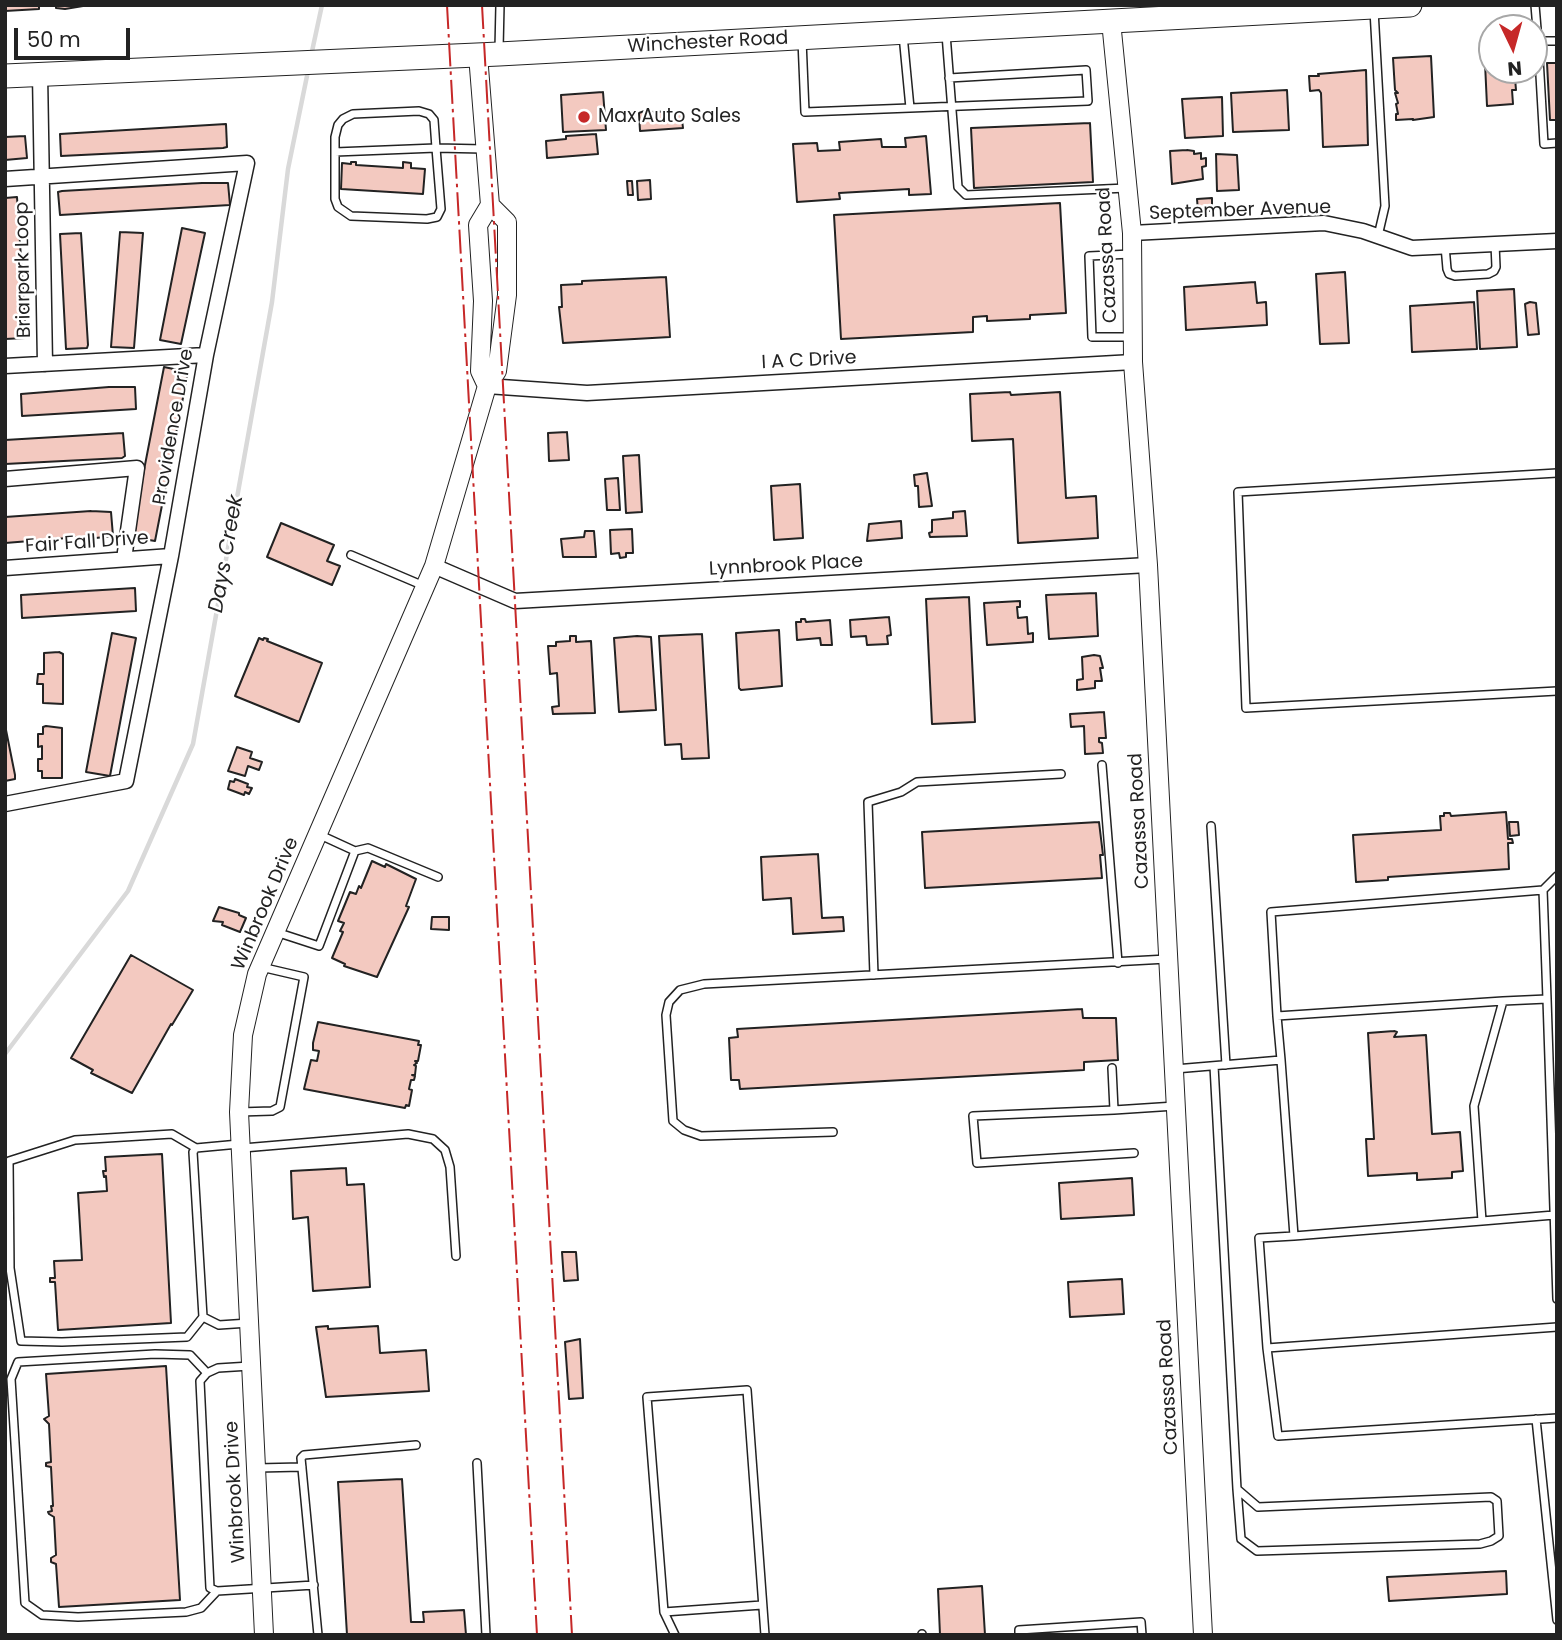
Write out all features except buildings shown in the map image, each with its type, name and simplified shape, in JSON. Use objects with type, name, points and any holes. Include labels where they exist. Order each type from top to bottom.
[{"type":"main road","name":"Winchester Road","points":[[5,76],[945,30],[1111,13],[1410,5]]},
{"type":"street","name":"Cazassa Road","points":[[1111,13],[1132,233],[1133,362],[1148,565],[1203,1635]]},
{"type":"street","name":"Winbrook Drive","points":[[487,386],[480,371],[483,301],[478,225],[490,205],[485,149],[488,54]]},
{"type":"street","name":"Briarpark Loop","points":[[40,74],[45,363]]},
{"type":"street","name":"Providence Drive","points":[[5,804],[126,781],[171,556],[206,355],[247,163],[42,176]]},
{"type":"street","name":"Briarpark Loop","points":[[5,179],[42,176]]},
{"type":"street","name":"Winbrook Drive","points":[[264,1635],[240,1146],[243,1034],[261,967],[434,566],[487,386],[497,371],[503,339],[507,222],[490,205]]},
{"type":"street","name":"September Avenue","points":[[1132,233],[1324,223],[1378,236],[1412,248],[1557,241]]},
{"type":"street","name":"Briarpark Loop","points":[[5,366],[206,355]]},
{"type":"street","name":"I A C Drive","points":[[487,386],[587,393],[1133,362]]},
{"type":"street","points":[[5,479],[137,468],[124,559]]},
{"type":"street","name":"Fair Fall Drive","points":[[5,568],[171,556]]},
{"type":"street","name":"Lynnbrook Place","points":[[434,566],[515,601],[1148,565]]},
{"type":"lane","points":[[488,54],[500,5]]},
{"type":"lane","points":[[1374,7],[1385,206],[1378,236]]},
{"type":"lane","points":[[945,30],[958,187],[966,195],[1127,188]]},
{"type":"lane","points":[[902,32],[910,108]]},
{"type":"lane","points":[[802,37],[805,112],[1088,101],[1086,70],[949,78]]},
{"type":"lane","points":[[1541,84],[1544,144],[1557,143]]},
{"type":"lane","points":[[419,111],[429,114],[433,120],[436,148],[441,209],[437,217],[427,219],[351,216],[338,207],[335,199],[335,152],[338,125],[343,119],[353,114],[419,111]]},
{"type":"lane","points":[[335,152],[485,149]]},
{"type":"lane","points":[[1445,246],[1447,269],[1449,274],[1455,276],[1488,274],[1494,271],[1495,244]]},
{"type":"lane","points":[[1132,254],[1089,256],[1092,337],[1133,337]]},
{"type":"lane","points":[[1557,473],[1238,492],[1246,708],[1557,691]]},
{"type":"lane","points":[[351,555],[425,586]]},
{"type":"lane","points":[[1102,765],[1118,963]]},
{"type":"lane","points":[[874,975],[868,802],[901,792],[917,782],[1061,774]]},
{"type":"lane","points":[[1211,826],[1226,1065]]},
{"type":"lane","points":[[318,834],[355,851],[368,848],[438,877]]},
{"type":"lane","points":[[276,932],[319,946],[355,851]]},
{"type":"lane","points":[[1294,1236],[1271,912],[1543,890],[1557,876]]},
{"type":"lane","points":[[1543,890],[1557,1299]]},
{"type":"lane","points":[[833,1132],[701,1136],[684,1130],[673,1121],[666,1015],[669,1002],[680,990],[704,984],[1168,959]]},
{"type":"lane","points":[[239,1112],[272,1111],[280,1107],[304,977],[261,967]]},
{"type":"lane","points":[[1277,1016],[1547,999]]},
{"type":"lane","points":[[1482,1221],[1474,1106],[1503,1002]]},
{"type":"lane","points":[[1174,1069],[1281,1060]]},
{"type":"lane","points":[[1214,1066],[1237,1489],[1241,1539],[1257,1551],[1480,1544],[1499,1536],[1497,1501],[1491,1497],[1258,1507],[1237,1489]]},
{"type":"lane","points":[[1112,1069],[1114,1110]]},
{"type":"lane","points":[[1134,1153],[977,1163],[973,1116],[1175,1106]]},
{"type":"lane","points":[[196,1148],[193,1152],[203,1317],[187,1337],[21,1341],[10,1268],[9,1161],[75,1140],[172,1134],[196,1148],[408,1134],[433,1139],[445,1150],[450,1167],[456,1256]]},
{"type":"lane","points":[[1554,1215],[1259,1238],[1267,1348],[1278,1436],[1557,1418]]},
{"type":"lane","points":[[203,1317],[219,1325],[249,1322]]},
{"type":"lane","points":[[1267,1348],[1557,1327]]},
{"type":"lane","points":[[207,1373],[190,1355],[155,1354],[18,1362],[11,1379],[25,1603],[42,1615],[54,1616],[186,1612],[201,1608],[217,1591]]},
{"type":"lane","points":[[251,1366],[218,1368],[207,1373],[200,1381],[209,1588],[217,1591],[314,1585]]},
{"type":"lane","points":[[675,1635],[664,1612],[647,1397],[747,1390],[765,1635]]},
{"type":"lane","points":[[1536,1419],[1557,1620]]},
{"type":"lane","points":[[318,1635],[300,1458],[304,1455],[416,1445]]},
{"type":"lane","points":[[477,1463],[486,1635]]},
{"type":"lane","points":[[256,1468],[302,1467]]},
{"type":"lane","points":[[664,1612],[762,1605]]},
{"type":"lane","points":[[1019,1635],[1019,1630],[1141,1622],[1142,1635]]},
{"type":"waterway","name":"Days Creek","points":[[311,56],[322,5]]},
{"type":"waterway","name":"Days Creek","points":[[5,1054],[128,891],[193,744],[272,302],[288,169],[308,71]]},
{"type":"power","points":[[447,5],[537,1635]]},
{"type":"power","points":[[482,5],[572,1635]]},
{"type":"place","name":"Max Auto Sales","points":[[584,117]]}]
